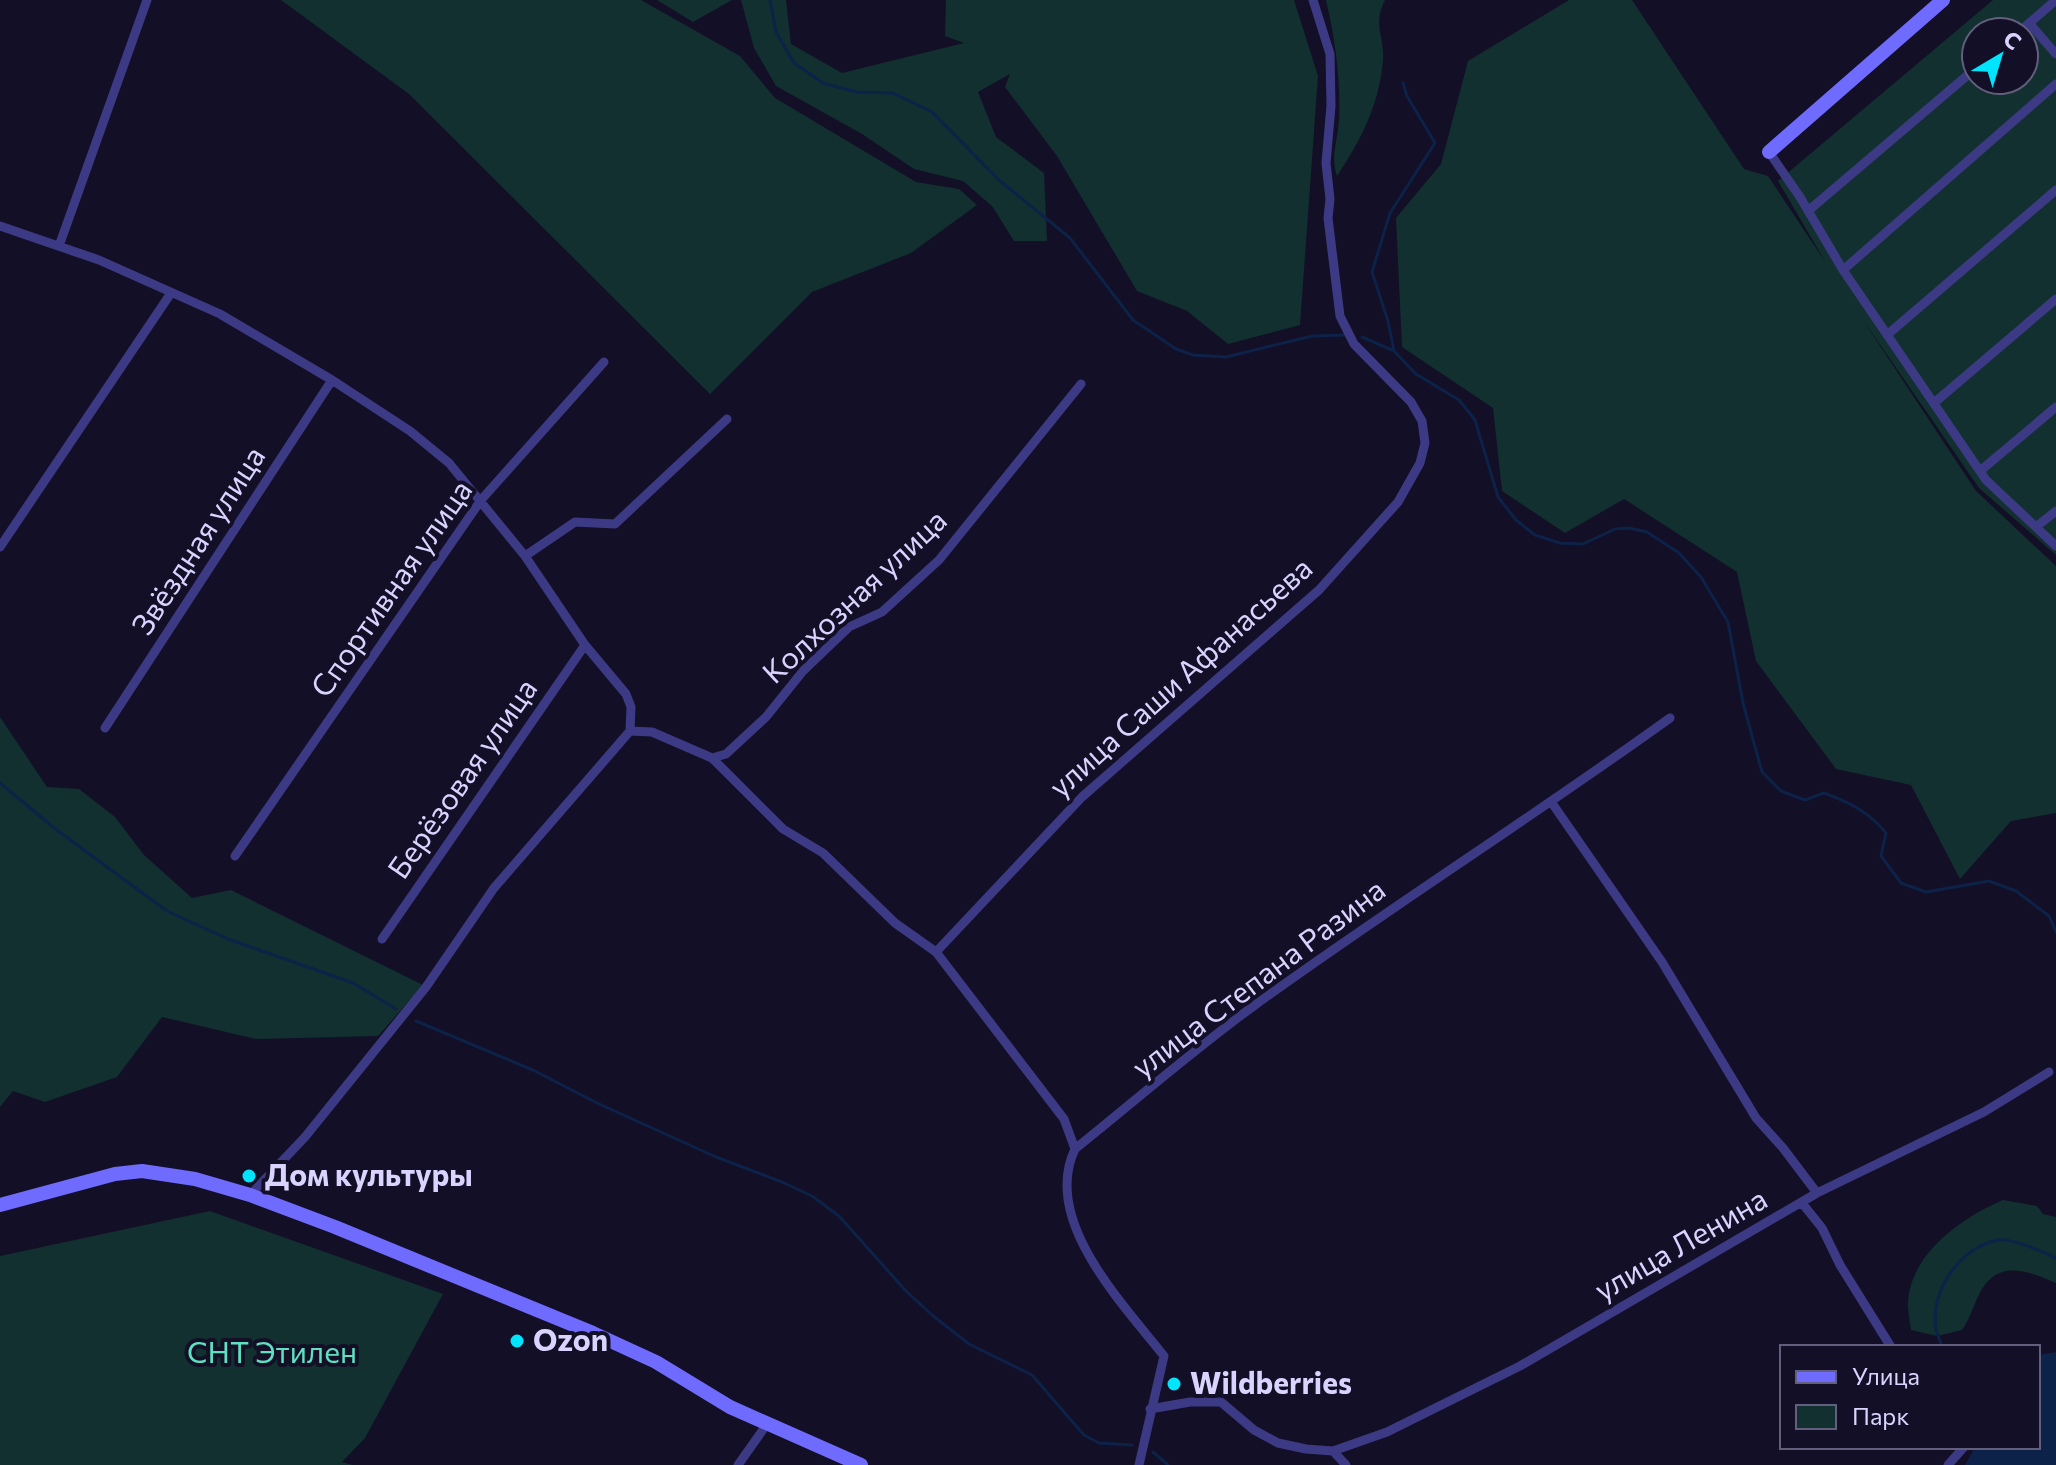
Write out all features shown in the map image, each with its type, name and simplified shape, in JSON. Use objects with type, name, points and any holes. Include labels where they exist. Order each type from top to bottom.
[{"type":"street","points":[[59,246],[147,0]]},
{"type":"street","name":"улица Саши Афанасьева","points":[[936,952],[1082,797],[1319,590],[1398,502],[1420,463],[1425,443],[1422,421],[1404,393],[1354,344],[1340,316],[1328,218],[1330,199],[1326,163],[1331,106],[1330,54],[1313,0]]},
{"type":"street","points":[[1943,0],[1769,152],[1843,270],[1980,471],[2056,546]]},
{"type":"street","points":[[2037,16],[2056,0]]},
{"type":"street","points":[[2040,36],[2056,54]]},
{"type":"street","points":[[1808,211],[1960,82]]},
{"type":"street","points":[[1843,270],[2056,84]]},
{"type":"street","points":[[1887,335],[2056,190]]},
{"type":"street","points":[[1,228],[99,260],[220,314],[332,380],[410,431],[449,463],[481,500],[525,556],[585,645],[626,694],[631,707],[630,731],[494,888],[426,987],[305,1137],[250,1195]]},
{"type":"street","points":[[0,547],[171,293]]},
{"type":"street","points":[[1934,403],[2056,299]]},
{"type":"street","name":"Спортивная улица","points":[[235,856],[481,500],[604,362]]},
{"type":"street","name":"Звёздная улица","points":[[105,728],[332,380]]},
{"type":"street","name":"Колхозная улица","points":[[712,758],[726,754],[766,717],[803,671],[849,627],[882,612],[939,560],[1081,384]]},
{"type":"street","points":[[1980,471],[2056,407]]},
{"type":"street","points":[[525,556],[575,522],[615,524],[727,419]]},
{"type":"street","points":[[2036,527],[2056,511]]},
{"type":"street","name":"Берёзовая улица","points":[[382,939],[585,645]]},
{"type":"street","name":"улица Степана Разина","points":[[1075,1149],[1252,1007],[1480,847],[1552,803],[1670,718]]},
{"type":"street","points":[[630,731],[652,732],[712,758],[783,829],[823,853],[895,923],[936,952],[1064,1119],[1075,1149],[1067,1179],[1068,1206],[1082,1244],[1164,1356],[1139,1465]]},
{"type":"street","points":[[1552,803],[1662,962],[1756,1118],[1817,1193]]},
{"type":"street","name":"улица Ленина","points":[[1333,1451],[1387,1432],[1520,1366],[1817,1193],[1984,1112],[2049,1072]]},
{"type":"street","points":[[0,1205],[115,1174],[142,1171],[195,1179],[250,1195],[415,1258],[593,1333],[656,1362],[719,1401],[861,1465]]},
{"type":"street","points":[[1802,1203],[1822,1228],[1840,1265],[1890,1345]]},
{"type":"street","points":[[1150,1409],[1190,1402],[1221,1402],[1254,1430],[1278,1443],[1333,1451],[1346,1465]]},
{"type":"street","points":[[738,1465],[767,1424]]},
{"type":"street","points":[[1948,1465],[1962,1449]]},
{"type":"green space","points":[[281,0],[641,0],[740,56],[775,98],[916,182],[959,189],[977,205],[911,253],[812,292],[710,394],[409,94]]},
{"type":"green space","points":[[657,0],[732,0],[693,22]]},
{"type":"green space","points":[[741,0],[786,0],[791,44],[842,73],[964,43],[945,36],[946,0],[1294,0],[1318,76],[1300,325],[1228,344],[1187,311],[1137,291],[1057,156],[1005,87],[1010,74],[978,92],[996,137],[1044,173],[1047,241],[1014,241],[992,206],[963,181],[914,169],[862,134],[776,86],[754,48]]},
{"type":"green space","points":[[1326,0],[1385,0],[1379,17],[1383,61],[1378,92],[1361,135],[1337,176],[1334,155],[1339,120],[1338,74]]},
{"type":"green space","points":[[1569,0],[1632,0],[1744,169],[1768,176],[1826,263],[1778,181],[1960,28],[1960,96],[2040,96],[2040,16],[1974,16],[1993,0],[2056,0],[2056,555],[1979,488],[1861,317],[1976,491],[2056,566],[2056,813],[2011,821],[1960,879],[1911,785],[1836,769],[1756,661],[1737,572],[1624,499],[1565,533],[1502,491],[1493,408],[1402,347],[1396,218],[1441,164],[1468,61]]},
{"type":"green space","points":[[0,717],[47,787],[79,789],[115,817],[144,855],[192,898],[231,890],[423,985],[378,1036],[256,1039],[162,1017],[117,1077],[45,1102],[13,1091],[0,1107]]},
{"type":"green space","points":[[2003,1200],[2037,1206],[2043,1214],[2056,1217],[2056,1283],[2026,1272],[2007,1271],[1998,1274],[1982,1289],[1962,1330],[1937,1336],[1911,1330],[1908,1306],[1910,1288],[1927,1255],[1954,1228]]},
{"type":"green space","name":"СНТ Этилен","points":[[210,1211],[443,1294],[365,1438],[342,1462],[353,1465],[0,1465],[0,1256]]},
{"type":"water","points":[[2056,1352],[2056,1465],[1965,1465],[1974,1449],[2040,1449],[2040,1355]]},
{"type":"waterway","points":[[770,0],[776,32],[794,63],[823,83],[857,92],[893,93],[932,112],[999,180],[1070,238],[1133,320],[1176,349],[1193,355],[1226,357],[1312,336],[1346,335]]},
{"type":"waterway","points":[[1403,83],[1407,96],[1435,143],[1390,213],[1372,272],[1394,351],[1416,374],[1459,400],[1475,420],[1498,497],[1516,520],[1535,535],[1560,543],[1583,544],[1615,529],[1629,528],[1647,532],[1679,553],[1701,577],[1728,622],[1743,703],[1762,772],[1781,791],[1805,800],[1824,793],[1866,813],[1886,833],[1881,856],[1901,883],[1926,892],[1989,881],[2016,891],[2049,916],[2056,932]]},
{"type":"waterway","points":[[1362,337],[1392,350]]},
{"type":"waterway","points":[[0,783],[54,828],[167,911],[228,939],[353,983],[396,1009]]},
{"type":"waterway","points":[[416,1021],[535,1071],[716,1157],[812,1196],[839,1216],[906,1291],[932,1315],[969,1344],[1032,1375],[1084,1435],[1099,1443],[1132,1445]]},
{"type":"waterway","points":[[1941,1345],[1935,1323],[1939,1296],[1944,1283],[1961,1260],[1997,1240],[2027,1246],[2056,1258]]},
{"type":"waterway","points":[[1153,1452],[1168,1465]]},
{"type":"place","name":"Дом культуры","points":[[249,1176]]},
{"type":"place","name":"Ozon","points":[[517,1341]]},
{"type":"place","name":"Wildberries","points":[[1174,1384]]}]
